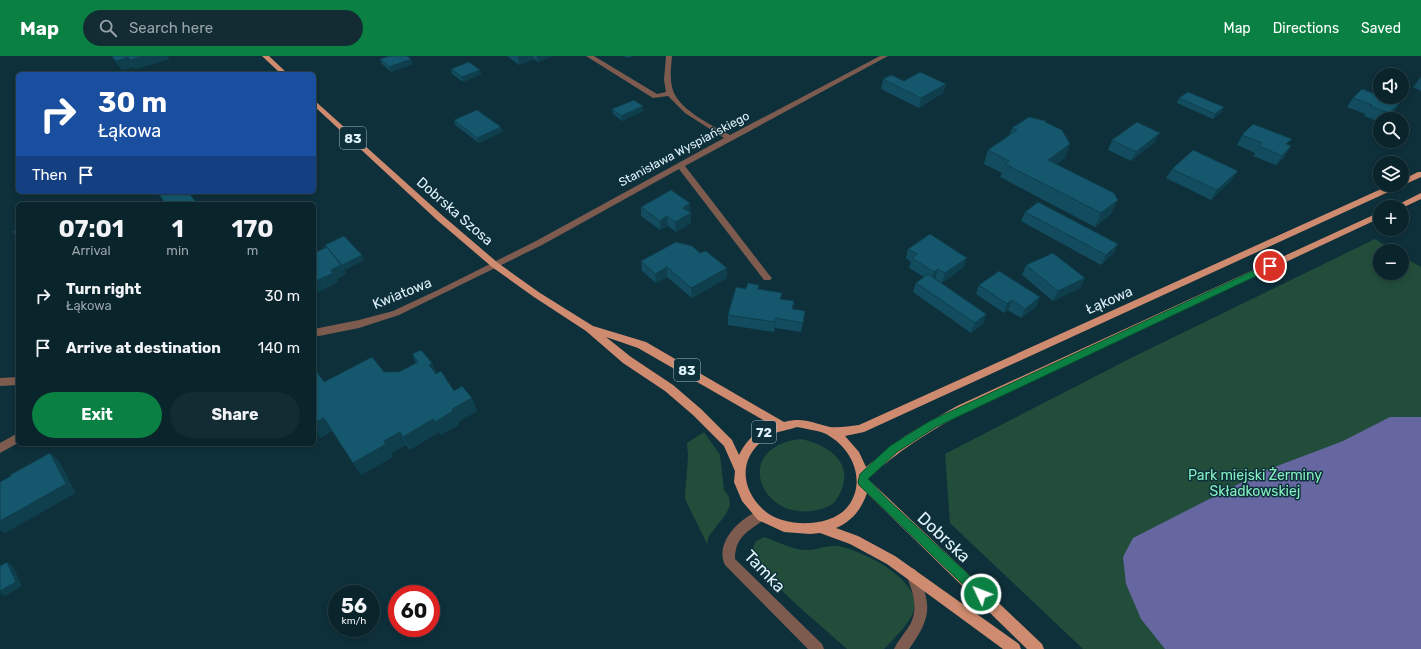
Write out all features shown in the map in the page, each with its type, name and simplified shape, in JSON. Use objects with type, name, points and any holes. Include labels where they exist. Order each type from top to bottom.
[{"type":"main road","points":[[266,56],[282,72]]},
{"type":"main road","name":"Dobrska Szosa","points":[[316,104],[440,218],[495,265],[537,295],[589,328],[627,360],[668,388],[702,416],[728,443],[739,468]]},
{"type":"main road","points":[[1409,180],[1421,174]]},
{"type":"main road","name":"Łąkowa","points":[[830,431],[841,432],[860,429],[1382,192]]},
{"type":"main road","points":[[1409,202],[1421,196]]},
{"type":"main road","points":[[863,480],[893,449],[933,424],[961,409],[1373,218]]},
{"type":"main road","name":"Dobrska Szosa","points":[[589,328],[642,345],[780,425]]},
{"type":"main road","name":"72","points":[[796,423],[814,425],[830,431],[843,440],[853,451],[860,463],[863,480],[860,497],[852,511],[838,522],[821,528],[800,530],[779,525],[761,515],[748,501],[740,485],[739,468],[743,453],[752,441],[765,431],[780,425],[796,423]]},
{"type":"main road","name":"Dobrska","points":[[863,480],[1037,649]]},
{"type":"main road","name":"72","points":[[821,528],[854,540],[912,574],[1014,649]]},
{"type":"street","points":[[589,56],[656,96],[670,94]]},
{"type":"street","points":[[669,56],[668,67],[670,94],[688,113],[729,138]]},
{"type":"street","name":"Stanisława Wyspiańskiego","points":[[495,265],[884,56]]},
{"type":"street","points":[[680,165],[767,278]]},
{"type":"street","name":"Kwiatowa","points":[[316,333],[359,324],[396,313],[495,265]]},
{"type":"street","points":[[0,382],[16,381]]},
{"type":"street","points":[[0,448],[16,439]]},
{"type":"street","name":"Tamka","points":[[761,515],[741,530],[730,541],[728,549],[729,561],[817,649]]},
{"type":"street","points":[[901,649],[915,631],[922,616],[922,596],[912,574]]},
{"type":"green space","name":"Park miejski Żerminy Składkowskiej","points":[[1375,239],[1383,244],[1373,244],[1373,280],[1409,280],[1409,260],[1421,267],[1421,649],[1083,649],[950,523],[945,454],[1133,357]]},
{"type":"green space","points":[[704,432],[720,455],[724,490],[729,497],[730,505],[726,514],[709,536],[707,544],[685,496],[688,457],[687,443]]},
{"type":"green space","points":[[801,439],[813,442],[832,453],[839,460],[843,468],[844,478],[842,488],[836,500],[828,506],[818,510],[793,510],[778,504],[767,493],[761,481],[760,467],[766,455],[779,445]]},
{"type":"green space","points":[[764,537],[803,550],[838,546],[861,553],[888,568],[900,577],[909,587],[914,599],[914,610],[912,615],[901,631],[884,649],[847,649],[798,606],[754,564],[752,553],[755,542]]},
{"type":"water","points":[[1390,417],[1421,417],[1421,649],[1165,649],[1141,619],[1126,584],[1123,557],[1133,538],[1264,471],[1343,441]]},
{"type":"building","points":[[112,56],[143,56],[130,60],[128,57],[116,61]]},
{"type":"building","points":[[390,56],[407,56],[411,59],[389,67],[380,59]]},
{"type":"building","points":[[469,62],[480,70],[462,77],[451,69]]},
{"type":"building","points":[[920,72],[946,84],[921,98],[883,79],[891,75],[904,81]]},
{"type":"building","points":[[1362,89],[1373,93],[1373,104],[1399,104],[1390,112],[1386,112],[1353,98]]},
{"type":"building","points":[[1188,92],[1224,107],[1215,114],[1179,98]]},
{"type":"building","points":[[634,100],[643,106],[621,116],[612,109]]},
{"type":"building","points":[[477,110],[501,127],[477,138],[454,120]]},
{"type":"building","points":[[1029,117],[1046,121],[1045,122],[1062,130],[1070,144],[1048,160],[1114,193],[1118,200],[1101,213],[1005,164],[1009,161],[988,150],[1017,130],[1012,128]]},
{"type":"building","points":[[1137,122],[1160,133],[1136,152],[1112,140]]},
{"type":"building","points":[[1253,124],[1292,139],[1286,144],[1291,146],[1282,156],[1259,146],[1262,143],[1242,135]]},
{"type":"building","points":[[1193,150],[1238,171],[1217,190],[1172,169]]},
{"type":"building","points":[[671,190],[690,203],[683,208],[691,213],[675,222],[667,216],[660,221],[641,207]]},
{"type":"building","points":[[159,194],[190,194],[196,202],[164,202]]},
{"type":"building","points":[[1038,202],[1118,244],[1106,255],[1025,212]]},
{"type":"building","points":[[930,234],[967,258],[945,273],[938,269],[934,272],[912,258],[917,254],[908,249]]},
{"type":"building","points":[[344,236],[362,255],[342,265],[325,245]]},
{"type":"building","points":[[676,242],[692,246],[700,253],[706,251],[727,268],[691,288],[667,267],[655,274],[641,261]]},
{"type":"building","points":[[327,247],[341,265],[331,270],[333,273],[316,281],[316,252]]},
{"type":"building","points":[[1053,253],[1085,278],[1058,291],[1026,265]]},
{"type":"building","points":[[999,271],[1040,297],[1025,309],[1012,300],[1007,304],[979,285]]},
{"type":"building","points":[[928,274],[986,314],[975,323],[916,283]]},
{"type":"building","points":[[748,283],[759,285],[758,289],[782,293],[780,299],[794,301],[792,309],[805,311],[803,323],[776,318],[775,322],[728,315],[736,287],[746,289]]},
{"type":"building","points":[[421,350],[432,363],[429,365],[436,374],[441,371],[454,391],[462,386],[472,398],[452,409],[453,411],[435,422],[433,419],[403,437],[400,432],[384,441],[386,444],[353,463],[324,418],[316,422],[316,373],[324,382],[372,357],[384,372],[399,372],[418,362],[412,354]]},
{"type":"building","points":[[50,453],[66,484],[0,521],[0,482]]},
{"type":"building","points":[[7,562],[16,582],[0,591],[0,566]]},
{"type":"route","points":[[981,594],[883,502],[863,482],[863,477],[877,462],[893,449],[933,424],[961,409],[1270,266]]}]
